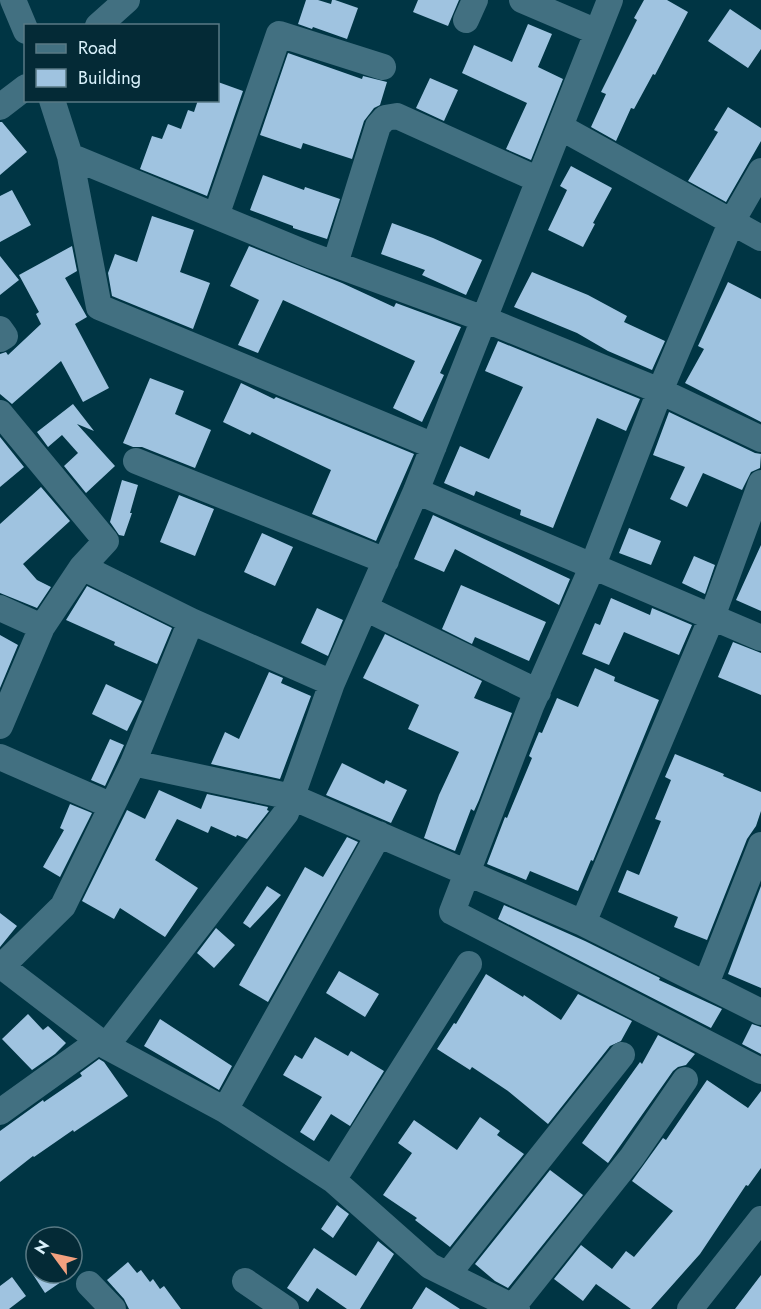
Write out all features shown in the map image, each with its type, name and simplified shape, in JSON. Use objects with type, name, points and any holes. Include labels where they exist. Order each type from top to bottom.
[{"type":"street","points":[[13,0],[24,25]]},
{"type":"street","points":[[100,24],[127,0]]},
{"type":"street","points":[[522,0],[597,32]]},
{"type":"street","points":[[0,1112],[102,1044],[286,813],[332,683],[416,491],[610,0]]},
{"type":"street","points":[[216,216],[279,34],[383,67]]},
{"type":"street","points":[[0,107],[24,89]]},
{"type":"street","points":[[53,102],[70,156],[99,307],[434,446]]},
{"type":"street","points":[[335,264],[378,126],[385,118],[397,116],[539,180]]},
{"type":"street","points":[[560,127],[761,238]]},
{"type":"street","points":[[70,156],[335,264],[484,319],[660,391],[761,439]]},
{"type":"street","points":[[761,171],[731,223],[660,391],[593,565],[537,692],[452,912],[761,1071]]},
{"type":"street","points":[[0,329],[5,336],[0,339]]},
{"type":"street","points":[[0,413],[106,541],[82,567],[42,627],[0,726]]},
{"type":"street","points":[[136,461],[386,561]]},
{"type":"street","points":[[583,922],[712,617],[761,483]]},
{"type":"street","points":[[416,491],[761,638]]},
{"type":"street","points":[[82,567],[191,621],[332,683]]},
{"type":"street","points":[[0,608],[42,627]]},
{"type":"street","points":[[365,609],[537,692]]},
{"type":"street","points":[[191,621],[133,763],[63,906],[1,966],[102,1044],[225,1110],[333,1180],[430,1266],[513,1308],[632,1157],[685,1080]]},
{"type":"street","points":[[0,757],[112,806]]},
{"type":"street","points":[[133,763],[292,797],[583,922],[761,1012]]},
{"type":"street","points":[[225,1110],[379,834]]},
{"type":"street","points":[[706,984],[755,877],[761,845]]},
{"type":"street","points":[[333,1180],[469,964]]},
{"type":"street","points":[[448,1274],[622,1055]]},
{"type":"street","points":[[690,1309],[761,1219]]},
{"type":"street","points":[[245,1281],[286,1309]]},
{"type":"street","points":[[89,1284],[113,1309]]},
{"type":"building","points":[[306,0],[318,0],[331,4],[332,0],[335,0],[358,8],[347,39],[298,24]]},
{"type":"building","points":[[418,0],[459,0],[448,26],[413,12]]},
{"type":"building","points":[[644,0],[667,0],[688,12],[655,75],[653,74],[634,109],[631,108],[616,141],[591,127],[606,94],[601,92],[637,20],[634,18]]},
{"type":"building","points":[[730,9],[761,30],[761,49],[748,68],[708,41]]},
{"type":"building","points":[[528,24],[552,34],[538,67],[563,79],[531,160],[506,149],[527,103],[462,73],[474,45],[512,62]]},
{"type":"building","points":[[288,53],[362,79],[363,76],[387,82],[380,105],[374,108],[364,121],[352,159],[303,143],[301,149],[260,135]]},
{"type":"building","points":[[430,78],[458,90],[444,121],[416,108]]},
{"type":"building","points":[[219,82],[243,91],[207,196],[140,169],[152,136],[162,139],[168,124],[181,129],[188,110],[194,112],[197,102],[219,102]]},
{"type":"building","points":[[728,107],[761,128],[761,141],[726,202],[688,181],[718,132],[714,130]]},
{"type":"building","points":[[0,122],[27,152],[0,175]]},
{"type":"building","points":[[571,166],[612,188],[583,247],[548,230],[567,190],[560,186]]},
{"type":"building","points":[[263,175],[304,190],[305,187],[340,199],[327,239],[250,210]]},
{"type":"building","points":[[12,190],[31,225],[0,242],[0,196]]},
{"type":"building","points":[[152,216],[194,230],[180,272],[210,283],[193,329],[112,296],[108,273],[115,254],[137,262]]},
{"type":"building","points":[[392,223],[482,260],[466,295],[422,275],[425,270],[381,254]]},
{"type":"building","points":[[72,246],[77,271],[65,278],[87,317],[75,324],[109,388],[83,402],[61,361],[12,404],[0,394],[0,354],[6,352],[8,355],[41,324],[36,314],[39,312],[19,275]]},
{"type":"building","points":[[249,246],[342,283],[394,307],[396,303],[461,327],[440,373],[444,375],[422,422],[393,408],[415,361],[283,300],[258,353],[238,345],[259,300],[230,286]]},
{"type":"building","points":[[0,256],[19,280],[0,295]]},
{"type":"building","points":[[532,272],[588,295],[627,316],[624,322],[665,341],[652,370],[608,351],[577,333],[514,307]]},
{"type":"building","points":[[728,282],[761,299],[761,422],[685,383],[704,349],[698,346]]},
{"type":"building","points":[[498,341],[640,399],[626,431],[597,418],[553,528],[520,515],[521,510],[476,491],[474,496],[444,483],[460,446],[489,459],[523,387],[485,371]]},
{"type":"building","points":[[150,378],[184,391],[175,414],[211,430],[195,468],[142,447],[133,447],[123,443]]},
{"type":"building","points":[[241,383],[274,399],[276,397],[414,454],[376,541],[312,514],[331,470],[252,432],[250,435],[223,422]]},
{"type":"building","points":[[73,404],[94,431],[77,424],[115,466],[86,493],[64,466],[78,453],[62,435],[48,447],[37,432]]},
{"type":"building","points":[[669,412],[761,454],[760,468],[751,472],[742,490],[703,473],[687,507],[670,499],[685,467],[653,455]]},
{"type":"building","points":[[0,437],[24,467],[0,487]]},
{"type":"building","points":[[122,480],[138,485],[124,536],[119,535],[110,522]]},
{"type":"building","points":[[41,487],[70,521],[23,564],[37,580],[51,587],[37,608],[0,593],[0,524]]},
{"type":"building","points":[[179,495],[214,509],[195,556],[160,542]]},
{"type":"building","points":[[433,515],[570,579],[559,605],[455,549],[444,572],[414,559]]},
{"type":"building","points":[[629,528],[661,541],[651,565],[619,553]]},
{"type":"building","points":[[262,533],[293,547],[275,586],[244,572]]},
{"type":"building","points":[[761,545],[761,611],[736,600]]},
{"type":"building","points":[[694,556],[715,565],[705,594],[682,583]]},
{"type":"building","points":[[461,585],[546,622],[529,661],[475,637],[472,644],[442,629]]},
{"type":"building","points":[[87,586],[172,628],[157,664],[66,620]]},
{"type":"building","points":[[611,598],[650,615],[652,608],[692,625],[679,655],[624,632],[609,665],[582,654],[595,623],[600,625]]},
{"type":"building","points":[[317,608],[343,620],[328,656],[301,643]]},
{"type":"building","points":[[385,634],[482,681],[474,698],[512,713],[479,800],[474,811],[471,809],[455,851],[424,838],[439,795],[459,752],[408,729],[419,705],[363,678]]},
{"type":"building","points":[[0,635],[18,645],[0,688]]},
{"type":"building","points":[[733,642],[761,653],[761,695],[718,677]]},
{"type":"building","points":[[595,668],[615,677],[614,681],[659,700],[593,861],[591,860],[578,891],[530,871],[526,880],[487,864],[532,758],[529,756],[539,732],[542,733],[557,698],[578,707]]},
{"type":"building","points":[[269,672],[283,678],[281,683],[311,696],[280,779],[211,764],[225,732],[239,739]]},
{"type":"building","points":[[106,684],[142,701],[127,731],[92,714]]},
{"type":"building","points":[[110,739],[124,745],[105,786],[91,780]]},
{"type":"building","points":[[675,754],[761,792],[761,811],[756,826],[747,839],[707,940],[674,927],[678,917],[618,892],[627,870],[639,875],[661,821],[655,819],[671,780],[665,777]]},
{"type":"building","points":[[342,763],[384,784],[386,780],[407,790],[391,823],[326,795]]},
{"type":"building","points":[[159,790],[201,809],[207,794],[268,807],[269,811],[247,839],[237,835],[236,837],[211,826],[208,833],[177,819],[155,860],[198,888],[165,937],[120,908],[114,919],[82,901],[127,810],[145,819]]},
{"type":"building","points":[[70,804],[92,813],[60,877],[43,867],[64,830],[60,828]]},
{"type":"building","points":[[347,837],[358,842],[268,1002],[239,985],[305,867],[323,877]]},
{"type":"building","points":[[267,886],[281,895],[250,928],[243,923]]},
{"type":"building","points":[[761,886],[761,988],[728,974]]},
{"type":"building","points":[[504,905],[585,941],[660,978],[659,980],[722,1009],[711,1028],[498,919]]},
{"type":"building","points":[[0,913],[17,926],[0,947]]},
{"type":"building","points":[[216,928],[235,945],[214,968],[197,953]]},
{"type":"building","points":[[339,971],[379,994],[365,1017],[326,993]]},
{"type":"building","points":[[486,974],[523,997],[524,995],[561,1020],[578,994],[632,1021],[621,1041],[610,1046],[548,1124],[508,1091],[472,1067],[470,1070],[437,1049],[454,1023],[456,1024]]},
{"type":"building","points":[[28,1014],[43,1030],[48,1026],[66,1043],[32,1070],[2,1039]]},
{"type":"building","points":[[160,1019],[232,1066],[219,1090],[144,1046]]},
{"type":"building","points":[[752,1024],[761,1027],[761,1054],[742,1044]]},
{"type":"building","points":[[658,1035],[695,1054],[686,1065],[673,1071],[608,1163],[582,1143],[640,1062],[642,1064]]},
{"type":"building","points":[[315,1037],[348,1056],[351,1051],[384,1071],[350,1126],[331,1114],[314,1141],[300,1132],[322,1097],[283,1075],[295,1055],[302,1059]]},
{"type":"building","points":[[99,1059],[104,1062],[128,1096],[33,1156],[0,1182],[0,1131],[82,1076],[80,1073]]},
{"type":"building","points":[[707,1080],[748,1108],[761,1091],[761,1168],[748,1186],[746,1185],[700,1254],[651,1309],[631,1309],[596,1284],[583,1301],[554,1279],[581,1245],[612,1269],[626,1251],[634,1257],[673,1211],[632,1181],[663,1138],[666,1140]]},
{"type":"building","points":[[480,1117],[500,1131],[497,1135],[524,1154],[450,1247],[415,1220],[417,1218],[383,1195],[412,1153],[398,1143],[414,1120],[457,1150]]},
{"type":"building","points":[[550,1170],[583,1195],[508,1288],[495,1281],[475,1264]]},
{"type":"building","points":[[337,1205],[349,1214],[333,1238],[321,1229]]},
{"type":"building","points":[[378,1241],[394,1254],[360,1309],[347,1309],[317,1288],[308,1302],[287,1288],[314,1248],[356,1276]]},
{"type":"building","points":[[128,1262],[137,1273],[141,1270],[150,1282],[153,1279],[160,1289],[164,1286],[181,1309],[129,1309],[124,1299],[107,1280]]},
{"type":"building","points":[[761,1275],[761,1309],[735,1309]]},
{"type":"building","points":[[12,1277],[26,1296],[9,1309],[0,1309],[0,1286]]},
{"type":"building","points":[[40,1285],[57,1285],[45,1293]]},
{"type":"building","points":[[426,1287],[460,1309],[412,1309]]}]
